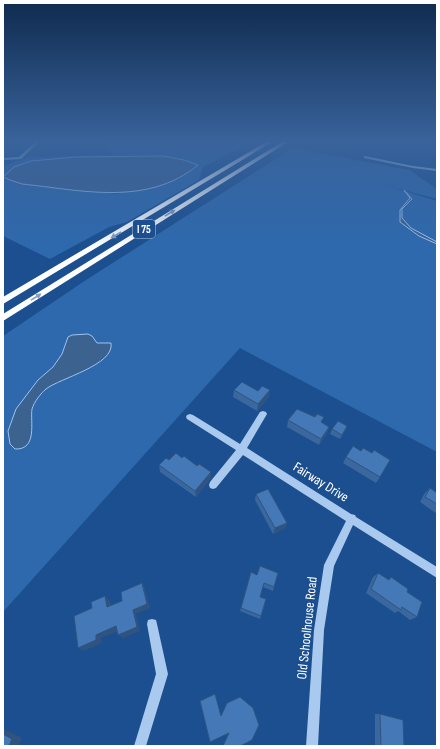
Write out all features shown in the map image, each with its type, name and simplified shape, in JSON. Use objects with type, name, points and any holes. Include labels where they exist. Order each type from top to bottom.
[{"type":"highway","name":"I 75","points":[[3,301],[211,177]]},
{"type":"highway","name":"I 75","points":[[3,318],[230,177]]},
{"type":"street","points":[[213,485],[242,449],[263,414]]},
{"type":"street","name":"Fairway Drive","points":[[190,417],[437,573]]},
{"type":"street","name":"Old Schoolhouse Road","points":[[312,746],[319,630],[328,566],[352,518]]},
{"type":"street","points":[[140,746],[162,674],[152,624]]},
{"type":"shaded area","points":[[3,177],[25,177],[22,184],[118,194],[138,177],[200,177],[199,180],[127,222],[109,227],[50,259],[3,236]]},
{"type":"shaded area","points":[[3,177],[180,177],[157,187],[135,191],[113,192],[90,192],[22,184]]},
{"type":"shaded area","points":[[248,177],[419,177],[437,189],[437,199],[385,185],[437,201],[437,452],[240,348],[3,612],[3,336],[86,280]]},
{"type":"shaded area","points":[[404,190],[412,199],[402,209],[402,218],[411,228],[437,242],[437,244],[419,236],[400,222],[400,210],[410,198]]},
{"type":"shaded area","points":[[88,334],[92,336],[97,343],[111,343],[110,351],[96,364],[53,385],[42,393],[32,409],[30,440],[27,445],[22,448],[15,449],[10,444],[8,431],[16,409],[38,380],[53,367],[62,354],[68,337],[72,335]]},
{"type":"building","points":[[242,382],[258,391],[262,386],[270,390],[258,404],[234,390]]},
{"type":"building","points":[[297,409],[315,417],[317,414],[324,417],[321,422],[329,427],[321,439],[288,420]]},
{"type":"building","points":[[338,421],[347,426],[342,435],[332,429]]},
{"type":"building","points":[[353,446],[361,451],[363,448],[372,453],[374,450],[390,460],[380,477],[346,457]]},
{"type":"building","points":[[176,453],[182,458],[184,456],[197,466],[199,464],[211,472],[195,491],[159,465],[166,458],[169,460]]},
{"type":"building","points":[[430,488],[437,493],[437,504],[425,497]]},
{"type":"building","points":[[268,489],[287,523],[275,528],[256,494]]},
{"type":"building","points":[[260,566],[278,573],[274,587],[264,583],[260,597],[266,599],[261,616],[241,608],[251,572],[257,575]]},
{"type":"building","points":[[378,573],[389,580],[391,577],[408,589],[407,592],[422,602],[417,617],[402,607],[401,610],[371,589]]},
{"type":"building","points":[[142,583],[147,604],[133,610],[137,627],[118,635],[116,626],[96,635],[96,640],[78,648],[74,616],[92,608],[91,602],[105,596],[107,607],[122,601],[121,592]]},
{"type":"building","points":[[215,694],[221,716],[227,703],[240,697],[253,708],[259,725],[252,740],[240,746],[223,746],[229,733],[210,742],[200,701]]},
{"type":"building","points":[[380,714],[403,720],[404,746],[381,746]]},
{"type":"building","points":[[3,734],[12,739],[9,746],[3,746]]}]
